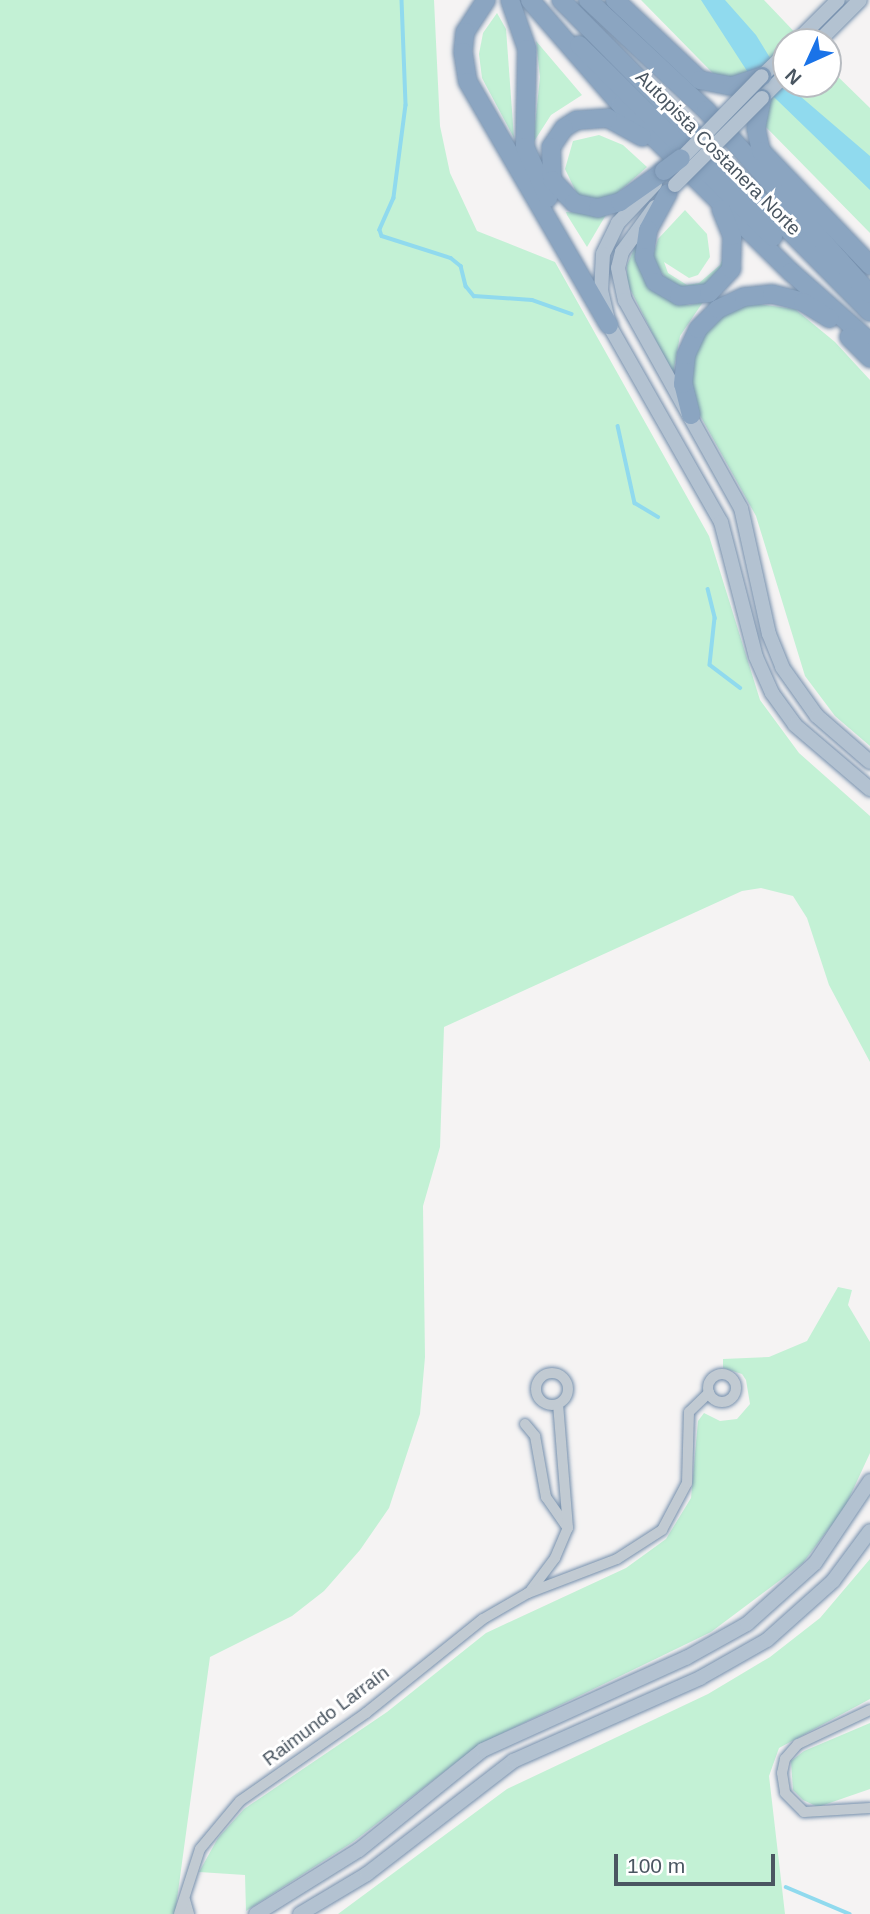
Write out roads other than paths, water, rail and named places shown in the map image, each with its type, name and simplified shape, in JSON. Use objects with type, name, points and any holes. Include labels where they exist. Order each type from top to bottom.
[{"type":"highway","points":[[486,0],[465,32],[466,74],[609,325]]},
{"type":"highway","points":[[510,0],[527,48],[523,124],[528,158],[597,304]]},
{"type":"highway","points":[[532,0],[592,75],[676,155],[709,192],[870,340]]},
{"type":"highway","name":"Autopista Costanera Norte","points":[[532,0],[870,340]]},
{"type":"highway","name":"Autopista Costanera Norte","points":[[561,0],[870,312]]},
{"type":"highway","points":[[615,0],[705,83],[732,86],[762,76]]},
{"type":"highway","points":[[590,2],[706,110],[870,294]]},
{"type":"highway","points":[[762,98],[756,128],[758,146],[803,197],[870,265]]},
{"type":"highway","points":[[592,117],[616,120],[676,155],[665,172],[620,202],[590,207],[560,192],[549,159],[564,128],[592,117]]},
{"type":"highway","points":[[672,189],[648,230],[643,257],[660,287],[690,297],[715,289],[733,261],[729,224],[709,192]]},
{"type":"highway","points":[[691,415],[683,373],[693,337],[710,315],[744,297],[772,294],[803,302],[824,314],[870,358]]},
{"type":"main road","points":[[815,28],[847,4],[867,0]]},
{"type":"main road","points":[[829,28],[847,4]]},
{"type":"main road","points":[[772,66],[632,234],[619,260],[620,289],[633,317],[691,415],[741,508],[769,634],[782,667],[808,706],[870,762]]},
{"type":"main road","points":[[676,155],[717,133],[772,88]]},
{"type":"main road","points":[[665,172],[618,223],[606,245],[600,277],[609,325],[721,522],[756,657],[772,693],[795,725],[870,789]]},
{"type":"main road","points":[[256,1914],[359,1850],[484,1750],[686,1658],[747,1623],[815,1563],[870,1481]]},
{"type":"main road","points":[[300,1914],[367,1874],[513,1761],[700,1678],[766,1640],[818,1597],[870,1531]]},
{"type":"street","name":"Raimundo Larraín","points":[[179,1914],[200,1849],[223,1815],[366,1713],[461,1633],[528,1593],[617,1559],[662,1530],[687,1483],[689,1412],[709,1393]]},
{"type":"street","name":"Raimundo Larraín","points":[[528,1593],[555,1558],[568,1528],[558,1404]]},
{"type":"street","points":[[524,1424],[535,1436],[546,1497],[568,1528]]},
{"type":"street","points":[[870,1710],[798,1744],[785,1759],[782,1773],[785,1793],[804,1812],[870,1808]]},
{"type":"street","points":[[185,1900],[189,1914]]},
{"type":"water","points":[[701,0],[725,0],[756,35],[772,61],[772,95],[747,71]]},
{"type":"water","points":[[775,98],[802,98],[870,156],[870,190]]},
{"type":"waterway","points":[[402,0],[406,105],[394,198],[380,230],[382,236],[451,258],[461,266],[466,286],[474,296],[532,300],[572,314]]},
{"type":"waterway","points":[[618,426],[635,503],[658,517]]},
{"type":"waterway","points":[[708,589],[715,618],[710,665],[740,688]]},
{"type":"waterway","points":[[786,1887],[850,1914]]}]
